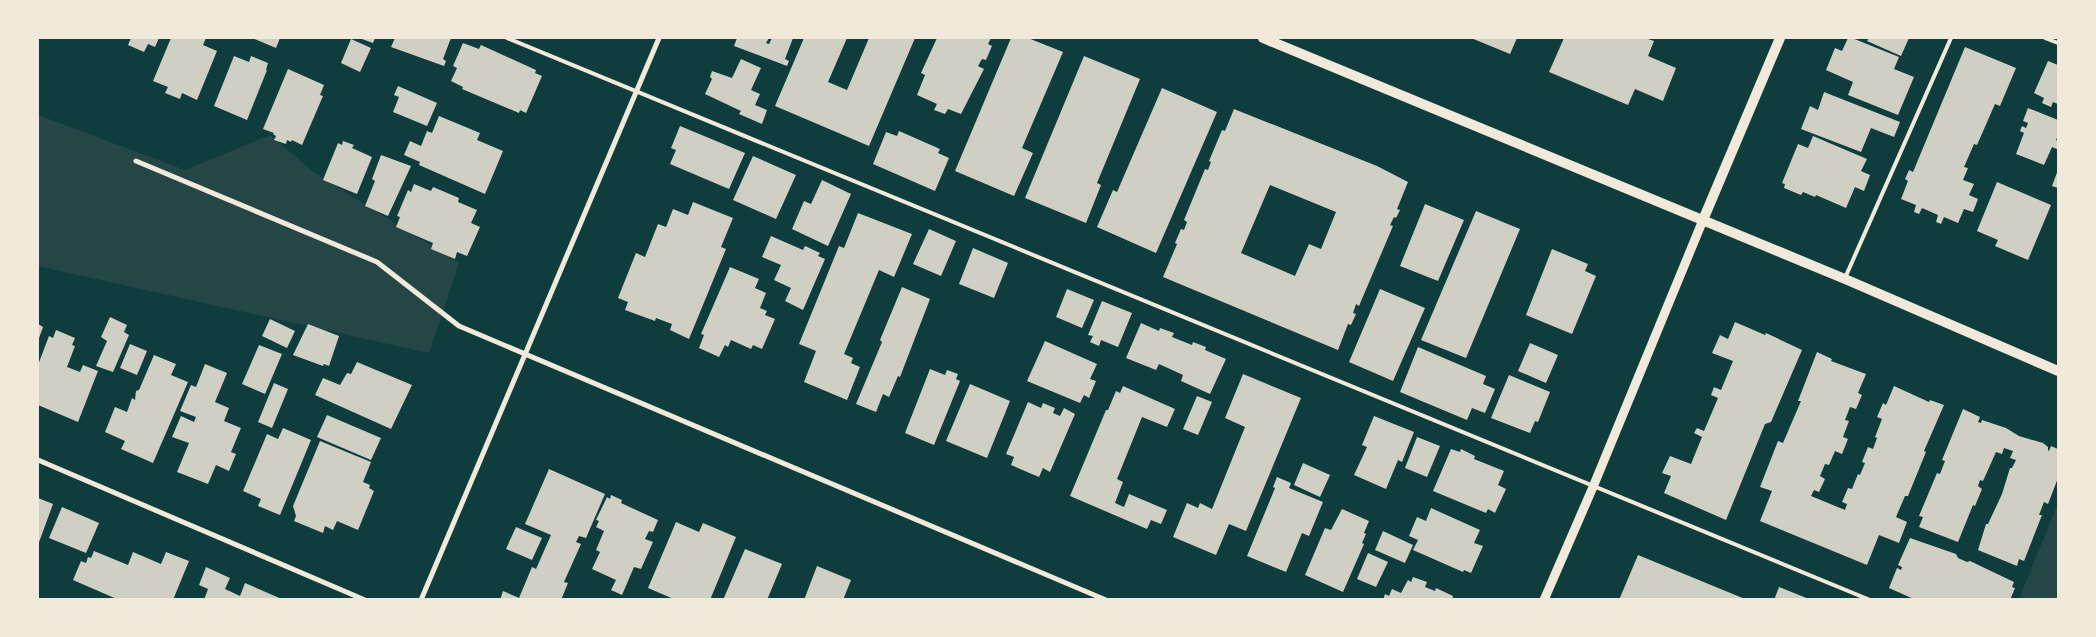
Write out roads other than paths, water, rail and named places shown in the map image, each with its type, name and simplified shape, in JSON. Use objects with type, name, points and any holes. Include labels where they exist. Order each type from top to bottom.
[{"type":"main road","points":[[1263,38],[1845,279],[2058,371]]},
{"type":"main road","points":[[1703,220],[1780,38]]},
{"type":"street","points":[[421,600],[659,38]]},
{"type":"street","points":[[136,161],[377,262],[459,326],[1106,600]]},
{"type":"street","points":[[1544,600],[1593,487],[1703,220]]},
{"type":"street","points":[[38,460],[365,600]]},
{"type":"lane","points":[[507,38],[1870,600]]},
{"type":"lane","points":[[1845,279],[1951,38]]},
{"type":"lane","points":[[2045,38],[2058,43]]}]
